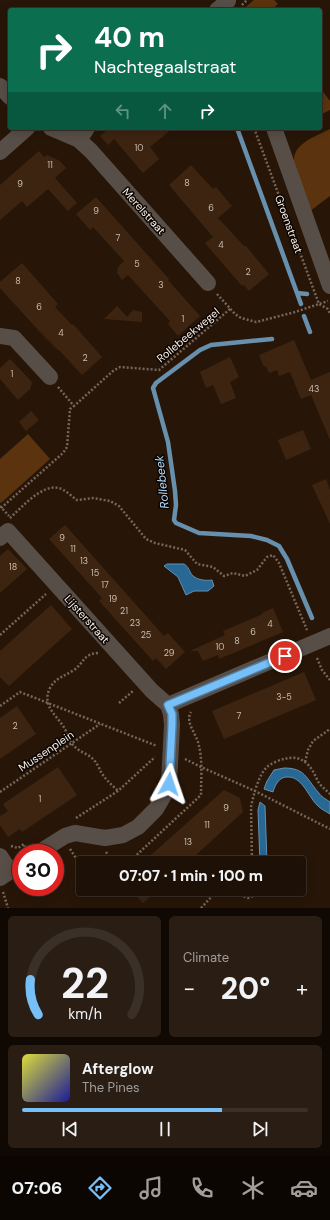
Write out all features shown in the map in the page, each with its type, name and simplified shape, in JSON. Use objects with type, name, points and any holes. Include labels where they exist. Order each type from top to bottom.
[{"type":"street","points":[[219,8],[228,0]]},
{"type":"street","points":[[0,86],[8,95]]},
{"type":"street","points":[[0,152],[25,130]]},
{"type":"street","points":[[62,130],[83,134]]},
{"type":"street","name":"Groenstraat","points":[[275,130],[330,286]]},
{"type":"street","name":"Merelstraat","points":[[83,134],[91,151],[208,283]]},
{"type":"street","points":[[0,336],[14,338],[50,378]]},
{"type":"street","name":"Lijsterstraat","points":[[6,529],[152,691],[168,705]]},
{"type":"street","points":[[51,844],[65,836],[75,833],[106,838],[123,835],[138,827],[156,809],[169,784],[168,750],[172,714],[168,705],[318,649],[330,636]]},
{"type":"street","points":[[3,850],[12,857]]},
{"type":"path","name":"Groenstraat","points":[[255,130],[319,304],[328,309],[330,314]]},
{"type":"path","name":"Rollebeekwegel","points":[[208,283],[230,309],[241,318],[256,322],[330,300]]},
{"type":"path","name":"Rollebeekwegel","points":[[74,406],[113,370],[120,367],[159,370],[230,309]]},
{"type":"path","points":[[2,508],[63,453],[66,447],[70,409],[74,406],[50,378]]},
{"type":"path","points":[[6,529],[42,491],[48,488],[56,487],[62,489],[77,500],[92,498],[110,501],[119,506],[146,539],[155,543],[185,550],[197,564],[213,567],[224,576],[233,573],[245,576],[257,570],[267,557],[273,555],[318,649],[316,657],[322,670],[330,680]]},
{"type":"path","points":[[0,634],[56,584]]},
{"type":"path","points":[[112,647],[105,652],[92,653],[86,657],[74,670],[60,676],[49,689],[47,703],[50,710],[65,729],[74,747],[92,758],[118,791]]},
{"type":"path","points":[[0,706],[20,692],[168,750],[201,767],[255,791],[330,829]]},
{"type":"path","points":[[136,856],[201,795],[201,767],[198,741],[189,723],[188,717],[195,709]]},
{"type":"path","name":"Mussenplein","points":[[0,792],[100,724]]},
{"type":"path","points":[[305,762],[308,750],[313,741],[330,729]]},
{"type":"path","points":[[72,821],[118,791],[168,750]]},
{"type":"path","points":[[252,856],[251,807],[262,773],[267,767],[289,758],[299,759],[305,762],[314,773],[319,783],[330,794]]},
{"type":"path","points":[[0,889],[4,894],[8,908]]},
{"type":"path","points":[[201,908],[213,896]]},
{"type":"path","points":[[243,896],[248,898],[253,896]]},
{"type":"shaded area","points":[[254,0],[274,0],[278,4],[273,8],[244,8]]},
{"type":"shaded area","points":[[322,91],[330,101],[330,110],[322,114]]},
{"type":"shaded area","points":[[330,129],[330,196],[310,211],[294,161],[295,155],[297,149],[307,141]]},
{"type":"shaded area","points":[[28,434],[50,459],[1,503],[0,459]]},
{"type":"water","points":[[167,564],[184,564],[194,577],[201,580],[212,580],[214,586],[208,591],[194,591],[186,595],[178,577],[164,566]]},
{"type":"water","points":[[291,768],[301,772],[304,775],[321,795],[330,802],[330,814],[317,805],[301,783],[292,778],[282,778],[276,784],[273,792],[264,789],[274,770]]},
{"type":"water","points":[[260,802],[265,806],[267,856],[260,856],[258,810]]},
{"type":"building","points":[[105,130],[171,130],[150,147],[159,159],[143,173],[114,139],[108,145],[100,136]]},
{"type":"building","points":[[39,151],[44,157],[47,155],[60,161],[66,168],[55,178],[77,203],[68,211],[48,189],[27,207],[22,201],[0,220],[0,185]]},
{"type":"building","points":[[191,165],[213,189],[216,187],[232,206],[218,218],[244,246],[246,246],[269,274],[249,291],[244,285],[242,286],[205,243],[213,237],[169,185]]},
{"type":"building","points":[[96,197],[200,316],[178,336],[168,324],[170,321],[128,275],[122,280],[117,273],[118,267],[124,261],[93,227],[90,230],[76,214]]},
{"type":"building","points":[[22,263],[58,304],[55,307],[72,325],[73,324],[102,357],[82,375],[0,288],[0,282]]},
{"type":"building","points":[[117,306],[127,317],[133,310],[142,312],[142,322],[104,319]]},
{"type":"building","points":[[294,340],[311,380],[330,372],[330,440],[311,395],[301,399],[290,372],[279,376],[277,370],[269,373],[266,366],[264,367],[259,355]]},
{"type":"building","points":[[230,357],[239,377],[230,382],[236,398],[221,404],[213,385],[206,388],[200,372]]},
{"type":"building","points":[[10,359],[32,382],[30,389],[18,400],[0,379],[0,368]]},
{"type":"building","points":[[31,411],[39,420],[26,431],[19,422]]},
{"type":"building","points":[[303,430],[311,449],[286,460],[278,440]]},
{"type":"building","points":[[326,479],[330,490],[330,524],[312,485]]},
{"type":"building","points":[[65,525],[164,636],[168,633],[185,652],[166,669],[156,658],[153,661],[99,601],[102,598],[49,539]]},
{"type":"building","points":[[8,549],[27,569],[0,593],[0,556]]},
{"type":"building","points":[[51,605],[72,629],[9,686],[0,677],[0,651]]},
{"type":"building","points":[[273,608],[283,632],[219,659],[218,655],[203,661],[198,651],[190,651],[225,635],[223,631],[263,614],[262,613]]},
{"type":"building","points":[[304,672],[316,700],[224,739],[212,711]]},
{"type":"building","points":[[17,706],[36,734],[0,759],[0,718]]},
{"type":"building","points":[[58,767],[77,795],[22,832],[20,829],[8,837],[0,825],[0,816],[8,811],[3,804]]},
{"type":"building","points":[[224,790],[240,798],[243,812],[195,856],[150,856]]},
{"type":"building","points":[[136,896],[151,896],[143,903]]},
{"type":"waterway","name":"Rollebeek","points":[[238,130],[301,304]]},
{"type":"waterway","points":[[297,293],[307,294]]},
{"type":"waterway","name":"Rollebeek","points":[[304,316],[310,332]]},
{"type":"waterway","name":"Rollebeek","points":[[272,339],[211,345],[200,350],[156,383],[153,388],[168,442],[175,491],[176,505],[174,520],[176,523],[199,533],[251,536],[267,540],[279,546],[287,559],[312,618]]},
{"type":"route","points":[[169,784],[172,752],[172,714],[168,705],[285,656]]}]
